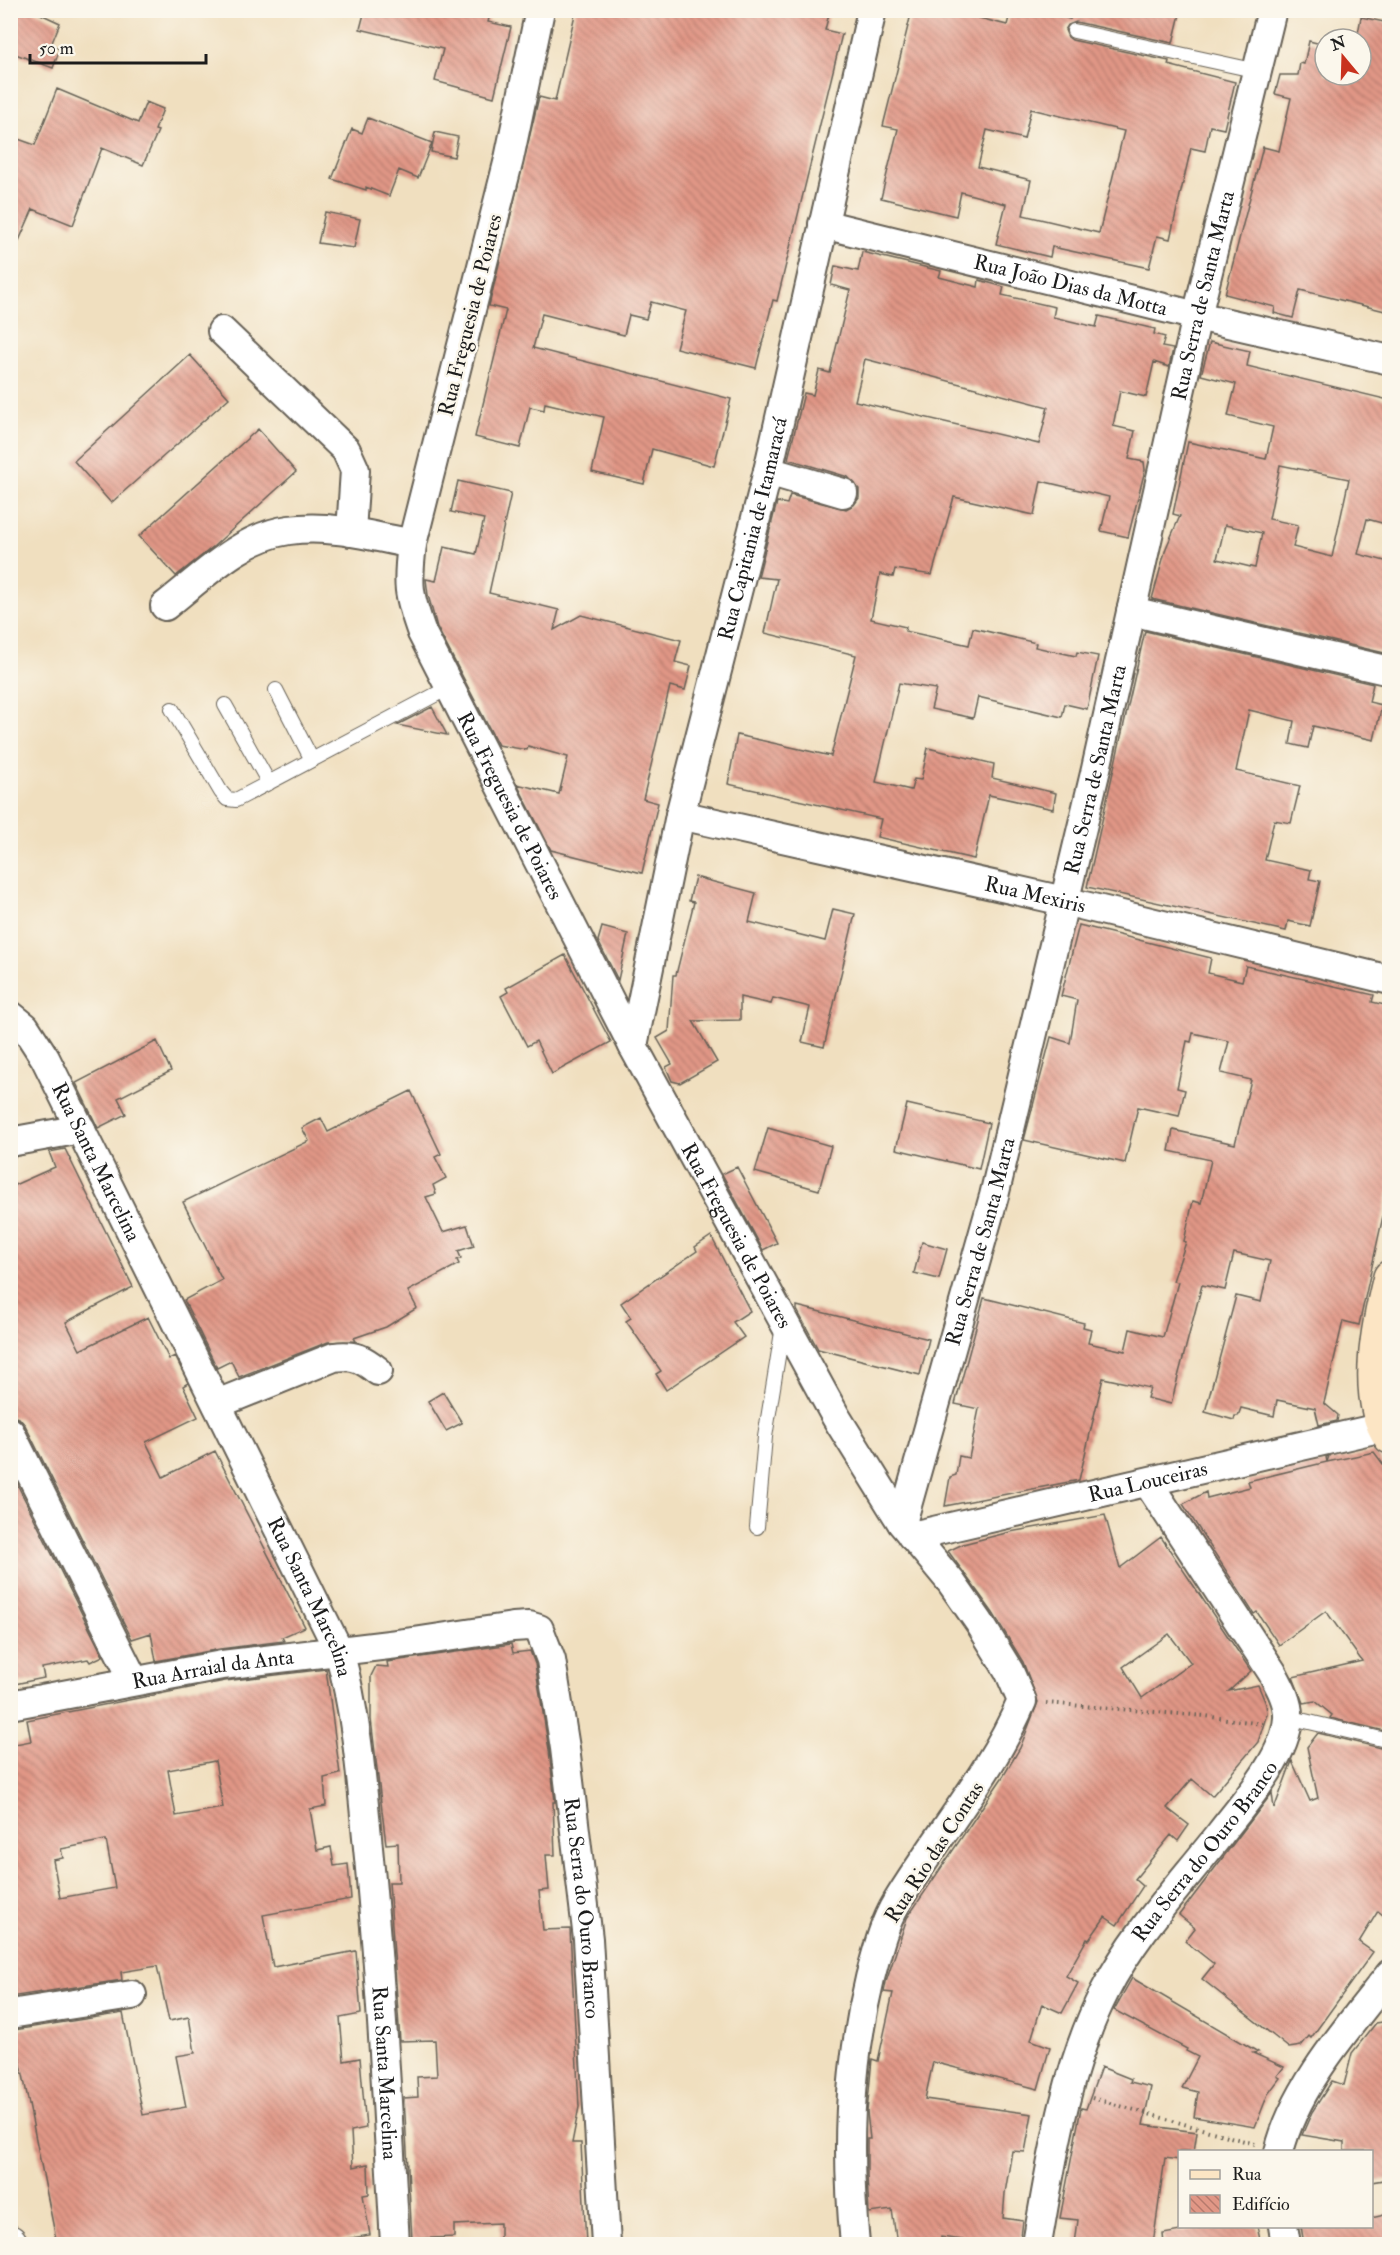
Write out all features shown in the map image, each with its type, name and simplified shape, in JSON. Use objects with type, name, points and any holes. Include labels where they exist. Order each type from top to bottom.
[{"type":"main road","points":[[1386,1432],[1376,1389],[1376,1354],[1380,1315],[1389,1277]]},
{"type":"street","name":"Rua Freguesia de Poiares","points":[[540,10],[509,159],[412,544],[407,584],[411,604],[422,633],[633,1046],[866,1468],[907,1529]]},
{"type":"street","name":"Rua Capitania de Itamaracá","points":[[633,1046],[681,815],[768,471],[872,10]]},
{"type":"street","name":"Rua Serra de Santa Marta","points":[[907,1529],[975,1268],[1064,901],[1197,316],[1272,10]]},
{"type":"street","name":"Rua João Dias da Motta","points":[[823,224],[1197,316],[1389,360]]},
{"type":"street","points":[[222,331],[346,450],[355,470],[351,532]]},
{"type":"street","points":[[768,471],[843,493]]},
{"type":"street","points":[[165,606],[234,553],[263,537],[288,530],[324,528],[412,544]]},
{"type":"street","points":[[1131,611],[1389,671]]},
{"type":"street","name":"Rua Mexiris","points":[[681,815],[1064,901],[1389,980]]},
{"type":"street","name":"Rua Santa Marcelina","points":[[10,1015],[25,1027],[45,1058],[339,1650],[356,1723],[380,1967],[395,2244]]},
{"type":"street","points":[[10,1142],[81,1129]]},
{"type":"street","points":[[217,1404],[334,1357],[349,1354],[362,1358],[378,1371]]},
{"type":"street","points":[[10,1432],[134,1681]]},
{"type":"street","name":"Rua Louceiras","points":[[907,1529],[1148,1483],[1386,1432]]},
{"type":"street","points":[[1148,1483],[1272,1672],[1284,1698],[1287,1722]]},
{"type":"street","points":[[907,1529],[951,1582],[979,1622],[1009,1671],[1022,1701]]},
{"type":"street","name":"Rua Serra do Ouro Branco","points":[[486,1631],[529,1626],[539,1629],[551,1660],[567,1759],[588,1939],[606,2244]]},
{"type":"street","name":"Rua Arraial da Anta","points":[[10,1705],[261,1659],[486,1631]]},
{"type":"street","name":"Rua Rio das Contas","points":[[855,2244],[849,2185],[848,2120],[863,2008],[879,1940],[896,1904],[999,1749],[1022,1701]]},
{"type":"street","name":"Rua Serra do Ouro Branco","points":[[1037,2244],[1068,2091],[1100,2001],[1129,1950],[1241,1807],[1275,1759],[1287,1722]]},
{"type":"street","points":[[1279,2150],[1286,2128],[1303,2095],[1349,2027],[1389,1974]]},
{"type":"street","points":[[10,2013],[132,1995]]},
{"type":"street","points":[[1283,2228],[1286,2244]]},
{"type":"lane","points":[[1074,31],[1258,71]]},
{"type":"lane","points":[[172,709],[227,799],[236,800],[450,687]]},
{"type":"lane","points":[[276,690],[312,760]]},
{"type":"lane","points":[[225,705],[269,783]]},
{"type":"lane","points":[[757,1527],[765,1437],[784,1321]]},
{"type":"lane","points":[[1287,1722],[1389,1741]]},
{"type":"path","points":[[1022,1701],[1287,1722]]},
{"type":"path","points":[[1068,2091],[1275,2150]]},
{"type":"building","points":[[17,10],[32,10],[60,23],[51,45],[60,49],[53,68],[10,52],[10,27]]},
{"type":"building","points":[[365,10],[491,10],[488,22],[511,27],[494,97],[435,81],[443,49],[360,29]]},
{"type":"building","points":[[576,10],[727,10],[742,14],[743,10],[830,10],[825,30],[842,34],[777,301],[773,300],[756,368],[676,348],[686,311],[651,302],[646,319],[629,315],[624,335],[542,314],[533,348],[731,399],[714,466],[652,449],[644,484],[592,472],[604,417],[545,403],[544,410],[530,407],[520,448],[475,437],[506,310],[489,306],[539,97],[555,101]]},
{"type":"building","points":[[912,10],[948,10],[1007,25],[1011,10],[1036,10],[1070,19],[1072,10],[1181,10],[1173,43],[1076,22],[1068,25],[1065,30],[1072,40],[1169,61],[1168,65],[1235,82],[1224,129],[1210,126],[1205,151],[1191,148],[1170,239],[1157,236],[1149,268],[1052,247],[1050,257],[996,244],[1006,204],[961,192],[956,216],[881,198],[898,129],[883,126]],"holes":[[[1031,109],[1124,131],[1099,233],[1023,215],[1031,180],[978,167],[987,130],[1024,139]]]},
{"type":"building","points":[[1361,17],[1389,23],[1389,312],[1300,290],[1293,318],[1274,313],[1275,307],[1225,294],[1263,147],[1279,151],[1291,98],[1275,94],[1280,75],[1298,75],[1300,63],[1304,64],[1309,41],[1313,42],[1313,87],[1373,87],[1373,27],[1359,27]]},
{"type":"building","points":[[57,89],[138,123],[146,102],[163,109],[155,130],[158,131],[143,165],[102,148],[73,225],[33,209],[10,261],[10,136],[35,145]]},
{"type":"building","points":[[368,118],[432,143],[418,178],[399,170],[389,196],[366,187],[366,190],[332,179],[352,129],[362,133]]},
{"type":"building","points":[[435,132],[458,137],[454,157],[431,152]]},
{"type":"building","points":[[325,212],[360,219],[354,248],[318,243]]},
{"type":"building","points":[[862,252],[941,271],[939,277],[978,287],[979,280],[1004,287],[1002,295],[1055,307],[1053,317],[1096,327],[1099,316],[1155,329],[1154,334],[1165,337],[1162,347],[1173,349],[1169,367],[1154,362],[1146,397],[1120,391],[1113,426],[1135,431],[1129,459],[1144,462],[1145,470],[1128,537],[1101,531],[1109,497],[1041,481],[1034,515],[954,497],[932,575],[895,569],[893,577],[880,574],[871,619],[906,627],[905,631],[969,645],[973,628],[1036,643],[1035,647],[1076,656],[1077,652],[1098,656],[1087,709],[1065,704],[1062,717],[978,697],[973,718],[931,709],[936,689],[899,683],[876,782],[911,790],[914,779],[921,780],[928,748],[994,764],[992,778],[1056,793],[1053,809],[989,795],[974,859],[877,837],[881,819],[728,784],[737,735],[831,756],[856,655],[765,633],[777,579],[758,577],[777,502],[787,504],[790,495],[846,509],[854,505],[859,498],[859,489],[848,477],[788,459],[804,393],[813,395],[819,370],[830,373],[850,290],[831,285],[835,266],[858,271]],"holes":[[[865,359],[1048,407],[1039,444],[855,401]]]},
{"type":"building","points":[[1210,342],[1250,351],[1247,366],[1389,400],[1389,525],[1367,519],[1358,554],[1389,562],[1389,654],[1152,599],[1166,548],[1180,516],[1173,514],[1188,442],[1266,459],[1273,427],[1228,416],[1236,384],[1201,375]],"holes":[[[1280,465],[1349,479],[1332,557],[1293,547],[1298,525],[1269,519]],[[1225,525],[1262,533],[1255,568],[1217,559]]]},
{"type":"building","points":[[190,355],[229,398],[111,503],[74,461]]},
{"type":"building","points":[[258,429],[296,472],[214,546],[176,576],[139,536]]},
{"type":"building","points":[[458,481],[511,493],[489,593],[559,610],[554,630],[581,615],[681,640],[675,662],[691,666],[685,690],[670,686],[643,799],[658,803],[642,873],[551,850],[517,784],[559,794],[568,757],[528,746],[527,750],[498,745],[437,627],[426,579],[436,581],[444,547],[476,554],[484,519],[451,512]]},
{"type":"building","points":[[1145,631],[1373,684],[1369,702],[1382,705],[1374,740],[1313,726],[1308,748],[1290,744],[1294,721],[1249,710],[1236,771],[1300,786],[1291,823],[1274,820],[1265,860],[1311,870],[1309,879],[1320,881],[1310,926],[1288,921],[1286,931],[1087,887]]},
{"type":"building","points":[[432,707],[447,735],[397,725]]},
{"type":"building","points":[[695,877],[756,893],[749,922],[825,941],[833,909],[855,914],[824,1047],[802,1042],[810,1007],[773,998],[771,1004],[740,997],[740,1020],[693,1021],[717,1062],[680,1083],[672,1081],[666,1067],[672,1064],[657,1038],[669,1031],[673,975],[676,975],[694,902],[689,901]]},
{"type":"building","points":[[1079,925],[1211,958],[1208,973],[1242,981],[1246,966],[1374,995],[1372,1002],[1389,1006],[1389,1189],[1359,1325],[1343,1321],[1324,1403],[1338,1415],[1337,1421],[1319,1425],[1315,1408],[1277,1400],[1274,1416],[1241,1408],[1234,1420],[1205,1412],[1236,1296],[1261,1302],[1270,1261],[1234,1253],[1225,1290],[1202,1285],[1171,1404],[1147,1398],[1150,1388],[1103,1378],[1079,1480],[945,1506],[950,1477],[956,1475],[959,1456],[969,1458],[979,1409],[955,1404],[984,1298],[1084,1323],[1083,1327],[1091,1329],[1088,1343],[1125,1351],[1130,1329],[1163,1337],[1178,1282],[1173,1281],[1186,1242],[1184,1241],[1193,1201],[1201,1203],[1211,1160],[1169,1151],[1173,1130],[1235,1144],[1251,1080],[1221,1073],[1229,1041],[1193,1033],[1191,1042],[1187,1041],[1177,1088],[1185,1090],[1179,1116],[1138,1107],[1125,1163],[1024,1140],[1051,1037],[1070,1043],[1077,1000],[1061,996]]},
{"type":"building","points":[[602,927],[628,934],[618,980],[598,941]]},
{"type":"building","points":[[565,955],[611,1042],[552,1074],[536,1041],[527,1046],[501,996],[508,992],[506,988]]},
{"type":"building","points":[[157,1041],[171,1071],[118,1098],[126,1114],[98,1128],[76,1083]]},
{"type":"building","points":[[411,1091],[441,1154],[435,1157],[446,1178],[433,1185],[436,1194],[426,1197],[443,1232],[467,1225],[474,1246],[458,1251],[461,1258],[457,1260],[459,1264],[408,1291],[417,1308],[386,1327],[354,1338],[356,1341],[328,1342],[239,1377],[231,1361],[217,1368],[184,1300],[222,1280],[183,1202],[309,1141],[302,1128],[321,1118],[328,1132]]},
{"type":"building","points":[[907,1104],[989,1123],[979,1169],[896,1149]]},
{"type":"building","points":[[768,1128],[831,1146],[819,1190],[755,1172]]},
{"type":"building","points":[[65,1149],[133,1287],[66,1322],[80,1350],[148,1317],[169,1359],[175,1356],[188,1383],[183,1386],[198,1417],[146,1442],[163,1477],[215,1451],[305,1627],[282,1637],[284,1641],[220,1649],[156,1661],[151,1633],[132,1639],[25,1425],[19,1418],[10,1416],[10,1187],[55,1167],[49,1152]]},
{"type":"building","points":[[737,1167],[777,1243],[763,1250],[722,1174]]},
{"type":"building","points":[[711,1236],[750,1311],[733,1322],[744,1337],[666,1390],[656,1374],[661,1371],[626,1321],[631,1318],[621,1303],[697,1251],[695,1247]]},
{"type":"building","points":[[922,1242],[947,1249],[939,1279],[914,1273]]},
{"type":"building","points":[[797,1306],[929,1339],[920,1375],[818,1349]]},
{"type":"building","points":[[443,1392],[462,1423],[446,1431],[428,1401]]},
{"type":"building","points":[[1374,1452],[1389,1472],[1389,1732],[1330,1718],[1332,1715],[1315,1701],[1303,1703],[1293,1677],[1362,1661],[1326,1611],[1279,1645],[1257,1612],[1254,1614],[1183,1504],[1206,1492],[1207,1498],[1250,1487],[1248,1481]]},
{"type":"building","points":[[10,1470],[103,1656],[90,1662],[88,1659],[42,1668],[44,1678],[10,1685]]},
{"type":"building","points":[[1105,1515],[1120,1568],[1161,1537],[1251,1671],[1229,1691],[1258,1685],[1266,1704],[1267,1714],[1258,1742],[1212,1796],[1192,1779],[1167,1808],[1189,1825],[1178,1841],[1171,1835],[1135,1879],[1143,1886],[1117,1925],[1105,1917],[1089,1940],[1087,1939],[1066,1976],[1078,1983],[1062,2013],[1042,2004],[1031,2040],[1050,2047],[1038,2089],[933,2062],[925,2099],[1032,2114],[1025,2152],[1012,2151],[1005,2193],[1003,2218],[1023,2221],[1020,2244],[992,2244],[941,2237],[941,2244],[897,2244],[892,2210],[869,2213],[867,2176],[867,2139],[870,2139],[867,2112],[872,2059],[878,2061],[893,1993],[884,1992],[886,1982],[907,1918],[1004,1775],[1020,1748],[1038,1702],[1023,1662],[993,1613],[948,1551],[963,1544],[1010,1532]],"holes":[[[1169,1634],[1191,1663],[1142,1698],[1123,1667]]]},
{"type":"building","points":[[511,1644],[513,1653],[530,1651],[535,1664],[549,1750],[555,1802],[553,1802],[555,1855],[546,1855],[549,1890],[539,1891],[543,1930],[570,1929],[579,2107],[572,2143],[581,2143],[586,2244],[500,2244],[500,2223],[454,2225],[454,2237],[412,2239],[404,2098],[418,2097],[417,2077],[437,2076],[435,2040],[400,2041],[389,1882],[399,1882],[398,1843],[386,1844],[371,1719],[371,1676],[376,1666],[388,1667],[387,1662]]},
{"type":"building","points":[[326,1669],[340,1774],[324,1778],[326,1806],[310,1809],[317,1850],[331,1847],[334,1866],[348,1864],[351,1899],[263,1915],[273,1967],[356,1951],[361,2014],[340,2018],[344,2061],[360,2058],[366,2128],[351,2131],[353,2167],[368,2164],[369,2194],[363,2195],[370,2235],[315,2244],[57,2244],[14,2030],[123,2013],[143,2115],[186,2107],[176,2056],[195,2053],[189,2017],[169,2021],[157,1966],[121,1972],[122,1980],[10,1997],[10,1745],[31,1741],[27,1720],[225,1681]],"holes":[[[215,1761],[223,1808],[176,1816],[168,1770]],[[106,1840],[115,1888],[60,1898],[53,1860],[63,1858],[61,1849]]]},
{"type":"building","points":[[1318,1733],[1389,1750],[1389,1920],[1378,1911],[1359,1942],[1373,1952],[1311,2038],[1309,2036],[1301,2046],[1289,2048],[1202,1979],[1214,1964],[1185,1941],[1195,1928],[1179,1915],[1272,1793],[1274,1809],[1292,1761],[1310,1801],[1318,1798],[1307,1747]]},
{"type":"building","points":[[1132,1978],[1258,2052],[1253,2053],[1284,2067],[1277,2076],[1280,2078],[1268,2094],[1255,2127],[1194,2117],[1198,2092],[1182,2088],[1198,2057],[1114,2010]]},
{"type":"building","points":[[1389,2021],[1389,2179],[1373,2182],[1373,2150],[1344,2150],[1344,2142],[1302,2135],[1312,2112],[1332,2081],[1344,2085],[1352,2053],[1376,2023]]},
{"type":"building","points":[[1101,2067],[1131,2079],[1130,2082],[1151,2087],[1143,2125],[1197,2132],[1194,2150],[1178,2150],[1178,2160],[1165,2158],[1153,2244],[1075,2244],[1078,2220],[1060,2218],[1081,2108],[1086,2109]]},
{"type":"building","points":[[1389,2214],[1389,2244],[1304,2244],[1301,2228],[1373,2228],[1373,2218]]},
{"type":"building","points":[[1198,2228],[1257,2228],[1261,2244],[1164,2244],[1163,2234]]}]
